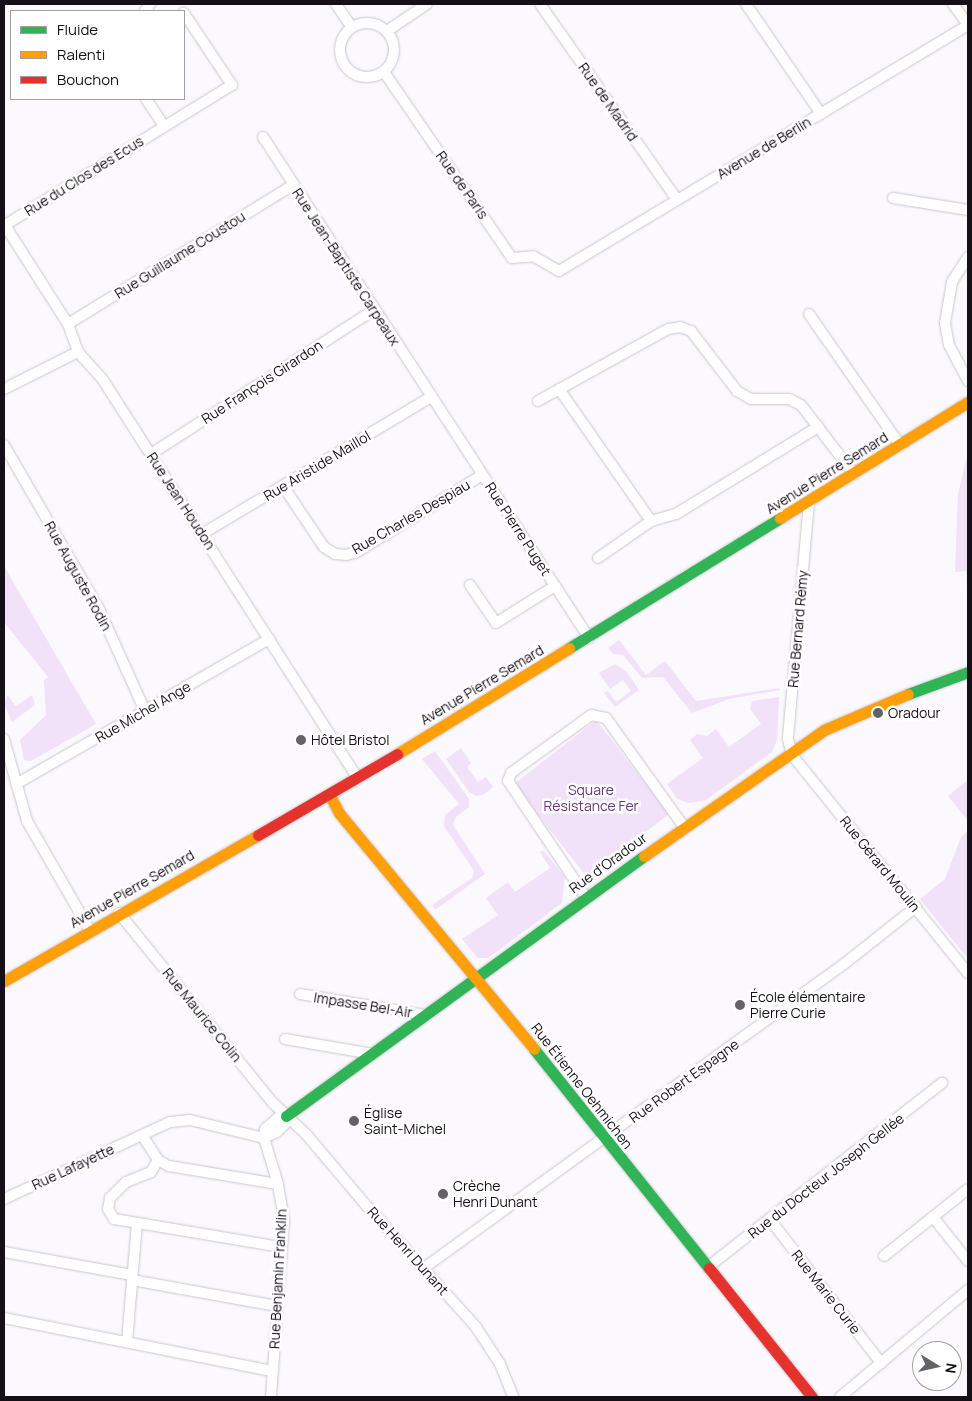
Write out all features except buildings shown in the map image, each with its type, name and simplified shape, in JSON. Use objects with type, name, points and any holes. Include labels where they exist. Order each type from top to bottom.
[{"type":"street","points":[[336,4],[351,26]]},
{"type":"street","points":[[387,32],[427,4]]},
{"type":"street","name":"Rue de Madrid","points":[[540,4],[676,200]]},
{"type":"street","points":[[746,4],[821,114]]},
{"type":"street","points":[[953,4],[968,25]]},
{"type":"street","name":"Rue du Clos des Ecus","points":[[4,224],[232,85],[185,15]]},
{"type":"street","points":[[370,22],[387,32],[394,51],[384,72],[370,77],[360,76],[342,62],[340,42],[351,26],[370,22]]},
{"type":"street","name":"Avenue de Berlin","points":[[559,271],[968,25]]},
{"type":"street","name":"Rue de Paris","points":[[384,72],[512,258],[533,256],[559,271]]},
{"type":"street","points":[[147,100],[164,126]]},
{"type":"street","name":"Rue Jean-Baptiste Carpeaux","points":[[262,137],[431,397]]},
{"type":"street","name":"Rue Guillaume Coustou","points":[[68,324],[293,185]]},
{"type":"street","points":[[893,198],[968,210]]},
{"type":"street","name":"Rue Jean Houdon","points":[[4,224],[68,324],[78,352],[103,380],[358,778]]},
{"type":"street","points":[[968,257],[952,282],[945,323],[950,345],[968,380]]},
{"type":"street","name":"Rue François Girardon","points":[[151,454],[374,310]]},
{"type":"street","points":[[809,314],[900,444]]},
{"type":"street","points":[[538,400],[668,329],[680,327],[691,331],[737,391],[751,399],[790,399],[801,405],[854,474]]},
{"type":"street","points":[[4,389],[78,352]]},
{"type":"street","points":[[559,389],[651,521]]},
{"type":"street","name":"Rue Pierre Puget","points":[[431,397],[589,638]]},
{"type":"street","name":"Rue Aristide Maillol","points":[[202,534],[431,397]]},
{"type":"street","name":"Avenue Pierre Semard","points":[[4,981],[89,929],[358,778],[810,502],[968,402]]},
{"type":"street","points":[[598,558],[651,521],[676,514],[818,427]]},
{"type":"street","name":"Rue Auguste Rodin","points":[[4,445],[100,608],[145,711]]},
{"type":"street","name":"Rue Charles Despiau","points":[[283,486],[324,547],[335,554],[346,555],[357,552],[482,476]]},
{"type":"street","name":"Rue Bernard Rémy","points":[[792,755],[788,740],[810,502]]},
{"type":"street","name":"Rue Pierre Puget","points":[[470,585],[496,622],[555,586]]},
{"type":"street","name":"Rue Michel Ange","points":[[16,784],[269,640]]},
{"type":"street","name":"Rue d'Oradour","points":[[286,1116],[478,979],[586,897],[684,827],[792,755],[824,730],[901,696],[968,672]]},
{"type":"street","points":[[586,897],[508,781],[511,773],[591,715],[606,718],[684,827]]},
{"type":"street","points":[[4,739],[27,821],[89,929]]},
{"type":"street","name":"Rue Gérard Moulin","points":[[792,755],[968,973]]},
{"type":"street","name":"Rue Étienne Oehmichen","points":[[329,794],[339,813],[478,979],[812,1397]]},
{"type":"street","name":"Rue Robert Espagne","points":[[424,1268],[605,1139],[844,964],[916,907]]},
{"type":"street","name":"Rue Maurice Colin","points":[[119,913],[286,1116]]},
{"type":"street","name":"Impasse Bel-Air","points":[[300,994],[426,1015]]},
{"type":"street","points":[[285,1039],[373,1054]]},
{"type":"street","name":"Rue du Docteur Joseph Gellée","points":[[708,1267],[771,1221],[942,1083]]},
{"type":"street","points":[[264,1138],[278,1132],[285,1124],[286,1116]]},
{"type":"street","name":"Rue Henri Dunant","points":[[286,1116],[306,1134],[484,1338],[513,1397]]},
{"type":"street","name":"Rue Lafayette","points":[[4,1199],[170,1122],[190,1120],[264,1138]]},
{"type":"street","points":[[142,1135],[158,1160],[169,1166],[278,1184]]},
{"type":"street","name":"Rue Benjamin Franklin","points":[[264,1138],[278,1184],[284,1219],[271,1397]]},
{"type":"street","points":[[158,1160],[151,1172],[126,1182],[110,1198],[108,1209],[114,1219],[282,1248]]},
{"type":"street","points":[[884,1256],[968,1189]]},
{"type":"street","points":[[933,1217],[968,1262]]},
{"type":"street","name":"Rue Marie Curie","points":[[771,1221],[882,1363]]},
{"type":"street","points":[[127,1342],[136,1223]]},
{"type":"street","points":[[4,1252],[277,1306]]},
{"type":"street","points":[[840,1397],[968,1290]]},
{"type":"street","points":[[4,1318],[272,1371]]},
{"type":"green space","points":[[968,452],[968,616],[966,571],[955,572],[958,494]]},
{"type":"green space","points":[[4,566],[96,724],[31,761],[24,760],[20,740],[46,715],[44,680],[48,677],[4,622]]},
{"type":"green space","points":[[619,640],[646,675],[665,661],[696,701],[779,688],[780,690],[729,699],[692,713],[663,677],[642,678],[623,655],[613,654],[608,648]]},
{"type":"green space","points":[[615,664],[627,672],[639,690],[615,707],[604,693],[608,691],[616,702],[631,691],[623,680],[610,689],[599,673]]},
{"type":"green space","points":[[7,695],[16,706],[32,695],[35,705],[12,722],[4,704]]},
{"type":"green space","points":[[779,697],[777,740],[772,752],[706,800],[689,803],[677,799],[667,784],[703,758],[690,740],[697,734],[707,736],[716,729],[729,747],[761,724],[750,709],[752,701]]},
{"type":"green space","name":"Square Résistance Fer","points":[[596,720],[669,814],[587,878],[514,784]]},
{"type":"green space","points":[[461,748],[471,763],[467,767],[478,782],[486,777],[493,787],[483,795],[476,796],[469,792],[446,759]]},
{"type":"green space","points":[[435,751],[469,799],[469,807],[456,817],[453,825],[485,874],[435,910],[432,905],[472,878],[474,871],[444,826],[445,815],[459,804],[422,759]]},
{"type":"green space","points":[[968,780],[968,821],[948,796]]},
{"type":"green space","points":[[968,830],[968,959],[920,899],[945,879],[961,837]]},
{"type":"green space","points":[[543,850],[565,877],[562,903],[488,958],[478,958],[462,939],[498,915],[486,898],[508,882],[515,892],[550,868],[540,852]]},
{"type":"traffic: fast","points":[[569,648],[780,518]]},
{"type":"traffic: fast","points":[[908,694],[968,672]]},
{"type":"traffic: fast","points":[[286,1116],[644,856]]},
{"type":"traffic: fast","points":[[534,1049],[709,1268]]},
{"type":"traffic: slow","points":[[780,518],[968,402]]},
{"type":"traffic: slow","points":[[397,754],[569,648]]},
{"type":"traffic: slow","points":[[644,856],[824,730],[908,694]]},
{"type":"traffic: slow","points":[[329,794],[339,813],[534,1049]]},
{"type":"traffic: slow","points":[[4,981],[258,835]]},
{"type":"traffic: jam","points":[[258,835],[397,754]]},
{"type":"traffic: jam","points":[[709,1268],[812,1397]]},
{"type":"place","name":"Oradour","points":[[878,713]]},
{"type":"place","name":"Hôtel Bristol","points":[[301,740]]},
{"type":"place","name":"École élémentaire Pierre Curie","points":[[740,1005]]},
{"type":"place","name":"Église Saint-Michel","points":[[354,1121]]},
{"type":"place","name":"Crèche Henri Dunant","points":[[443,1194]]}]
